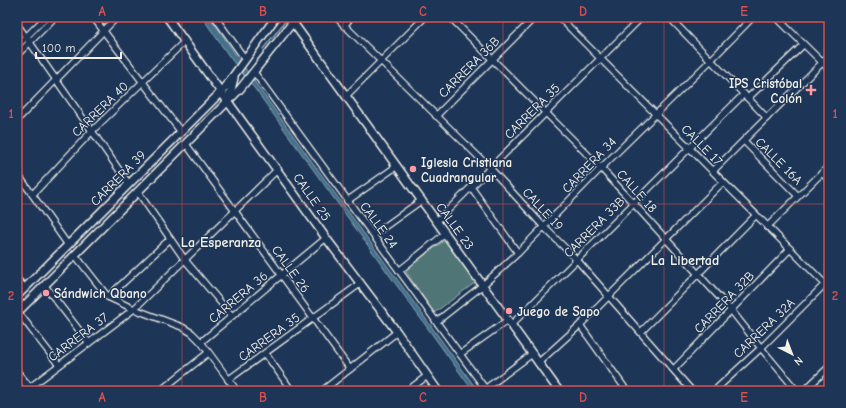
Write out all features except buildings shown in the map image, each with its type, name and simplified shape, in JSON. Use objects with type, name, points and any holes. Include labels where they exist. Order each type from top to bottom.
[{"type":"main road","name":"CALLE 25","points":[[167,17],[326,238],[397,332],[438,391]]},
{"type":"main road","name":"CARRERA 39","points":[[17,296],[221,92],[276,17]]},
{"type":"main road","name":"CARRERA 39","points":[[18,313],[228,102],[253,73],[292,18]]},
{"type":"main road","name":"CALLE 23","points":[[292,18],[346,96],[559,391]]},
{"type":"main road","name":"CARRERA 39","points":[[228,102],[236,73]]},
{"type":"main road","points":[[17,372],[30,390]]},
{"type":"street","points":[[17,55],[46,17]]},
{"type":"street","points":[[17,46],[28,40],[55,17]]},
{"type":"street","points":[[93,17],[181,132]]},
{"type":"street","points":[[17,120],[117,17]]},
{"type":"street","points":[[215,17],[244,61]]},
{"type":"street","name":"CALLE 19","points":[[336,17],[380,62],[490,168],[544,227],[577,260],[692,391]]},
{"type":"street","points":[[344,26],[351,17]]},
{"type":"street","points":[[346,96],[424,17]]},
{"type":"street","name":"CALLE 18","points":[[450,17],[546,112],[634,203],[731,310],[798,391]]},
{"type":"street","name":"CARRERA 36B","points":[[436,116],[535,17]]},
{"type":"street","name":"CALLE 17","points":[[559,17],[767,227],[828,284]]},
{"type":"street","name":"CARRERA 35","points":[[437,221],[642,17]]},
{"type":"street","points":[[669,17],[710,61],[767,118]]},
{"type":"street","name":"CARRERA 34","points":[[436,322],[483,285],[518,253],[753,17]]},
{"type":"street","points":[[776,17],[829,70]]},
{"type":"street","points":[[17,24],[93,130],[129,184]]},
{"type":"street","name":"CARRERA 40","points":[[33,194],[93,130],[185,41]]},
{"type":"street","name":"CARRERA 33B","points":[[460,354],[510,322],[577,260],[634,203],[746,96],[804,45]]},
{"type":"street","points":[[713,171],[829,56]]},
{"type":"street","name":"CALLE 24","points":[[253,73],[486,390]]},
{"type":"street","name":"CALLE 16A","points":[[744,141],[798,196]]},
{"type":"street","name":"CALLE 26","points":[[186,144],[350,369]]},
{"type":"street","points":[[348,201],[397,166]]},
{"type":"street","points":[[767,227],[829,166]]},
{"type":"street","name":"CARRERA 37","points":[[30,390],[59,365],[134,309],[278,170]]},
{"type":"street","points":[[17,173],[68,245]]},
{"type":"street","points":[[822,173],[829,180]]},
{"type":"street","points":[[538,362],[580,325],[722,182]]},
{"type":"street","points":[[471,187],[518,253]]},
{"type":"street","points":[[138,192],[185,260],[232,316]]},
{"type":"street","points":[[373,235],[422,200]]},
{"type":"street","points":[[641,332],[756,215]]},
{"type":"street","points":[[399,271],[446,233]]},
{"type":"street","name":"CARRERA 36","points":[[201,342],[326,238]]},
{"type":"street","points":[[108,297],[170,239]]},
{"type":"street","name":"CARRERA 32B","points":[[674,369],[790,249]]},
{"type":"street","points":[[75,255],[108,297],[134,309],[182,327],[192,333],[201,342],[235,390]]},
{"type":"street","points":[[17,279],[25,288]]},
{"type":"street","name":"CARRERA 35","points":[[228,380],[361,283]]},
{"type":"street","name":"CARRERA 32A","points":[[714,391],[828,284]]},
{"type":"street","points":[[45,286],[89,343]]},
{"type":"street","points":[[18,313],[59,365]]},
{"type":"street","points":[[580,325],[627,391]]},
{"type":"street","points":[[324,390],[397,332]]},
{"type":"street","points":[[160,391],[208,353]]},
{"type":"street","points":[[266,353],[292,391]]},
{"type":"street","points":[[486,390],[532,354]]},
{"type":"street","points":[[804,391],[829,367]]},
{"type":"street","points":[[407,391],[427,376]]},
{"type":"green space","points":[[445,240],[476,282],[434,313],[405,270]]},
{"type":"water","points":[[202,17],[210,17],[258,87],[478,391],[473,391]]},
{"type":"waterway","points":[[263,49],[287,19]]},
{"type":"place","name":"IPS Cristóbal Colón","points":[[811,90]]},
{"type":"place","name":"Iglesia Cristiana Cuadrangular","points":[[413,169]]},
{"type":"place","name":"Sándwich Qbano","points":[[46,293]]},
{"type":"place","name":"Juego de Sapo","points":[[509,311]]},
{"type":"district","name":"La Esperanza","points":[[221,242]]},
{"type":"district","name":"La Libertad","points":[[685,260]]}]
